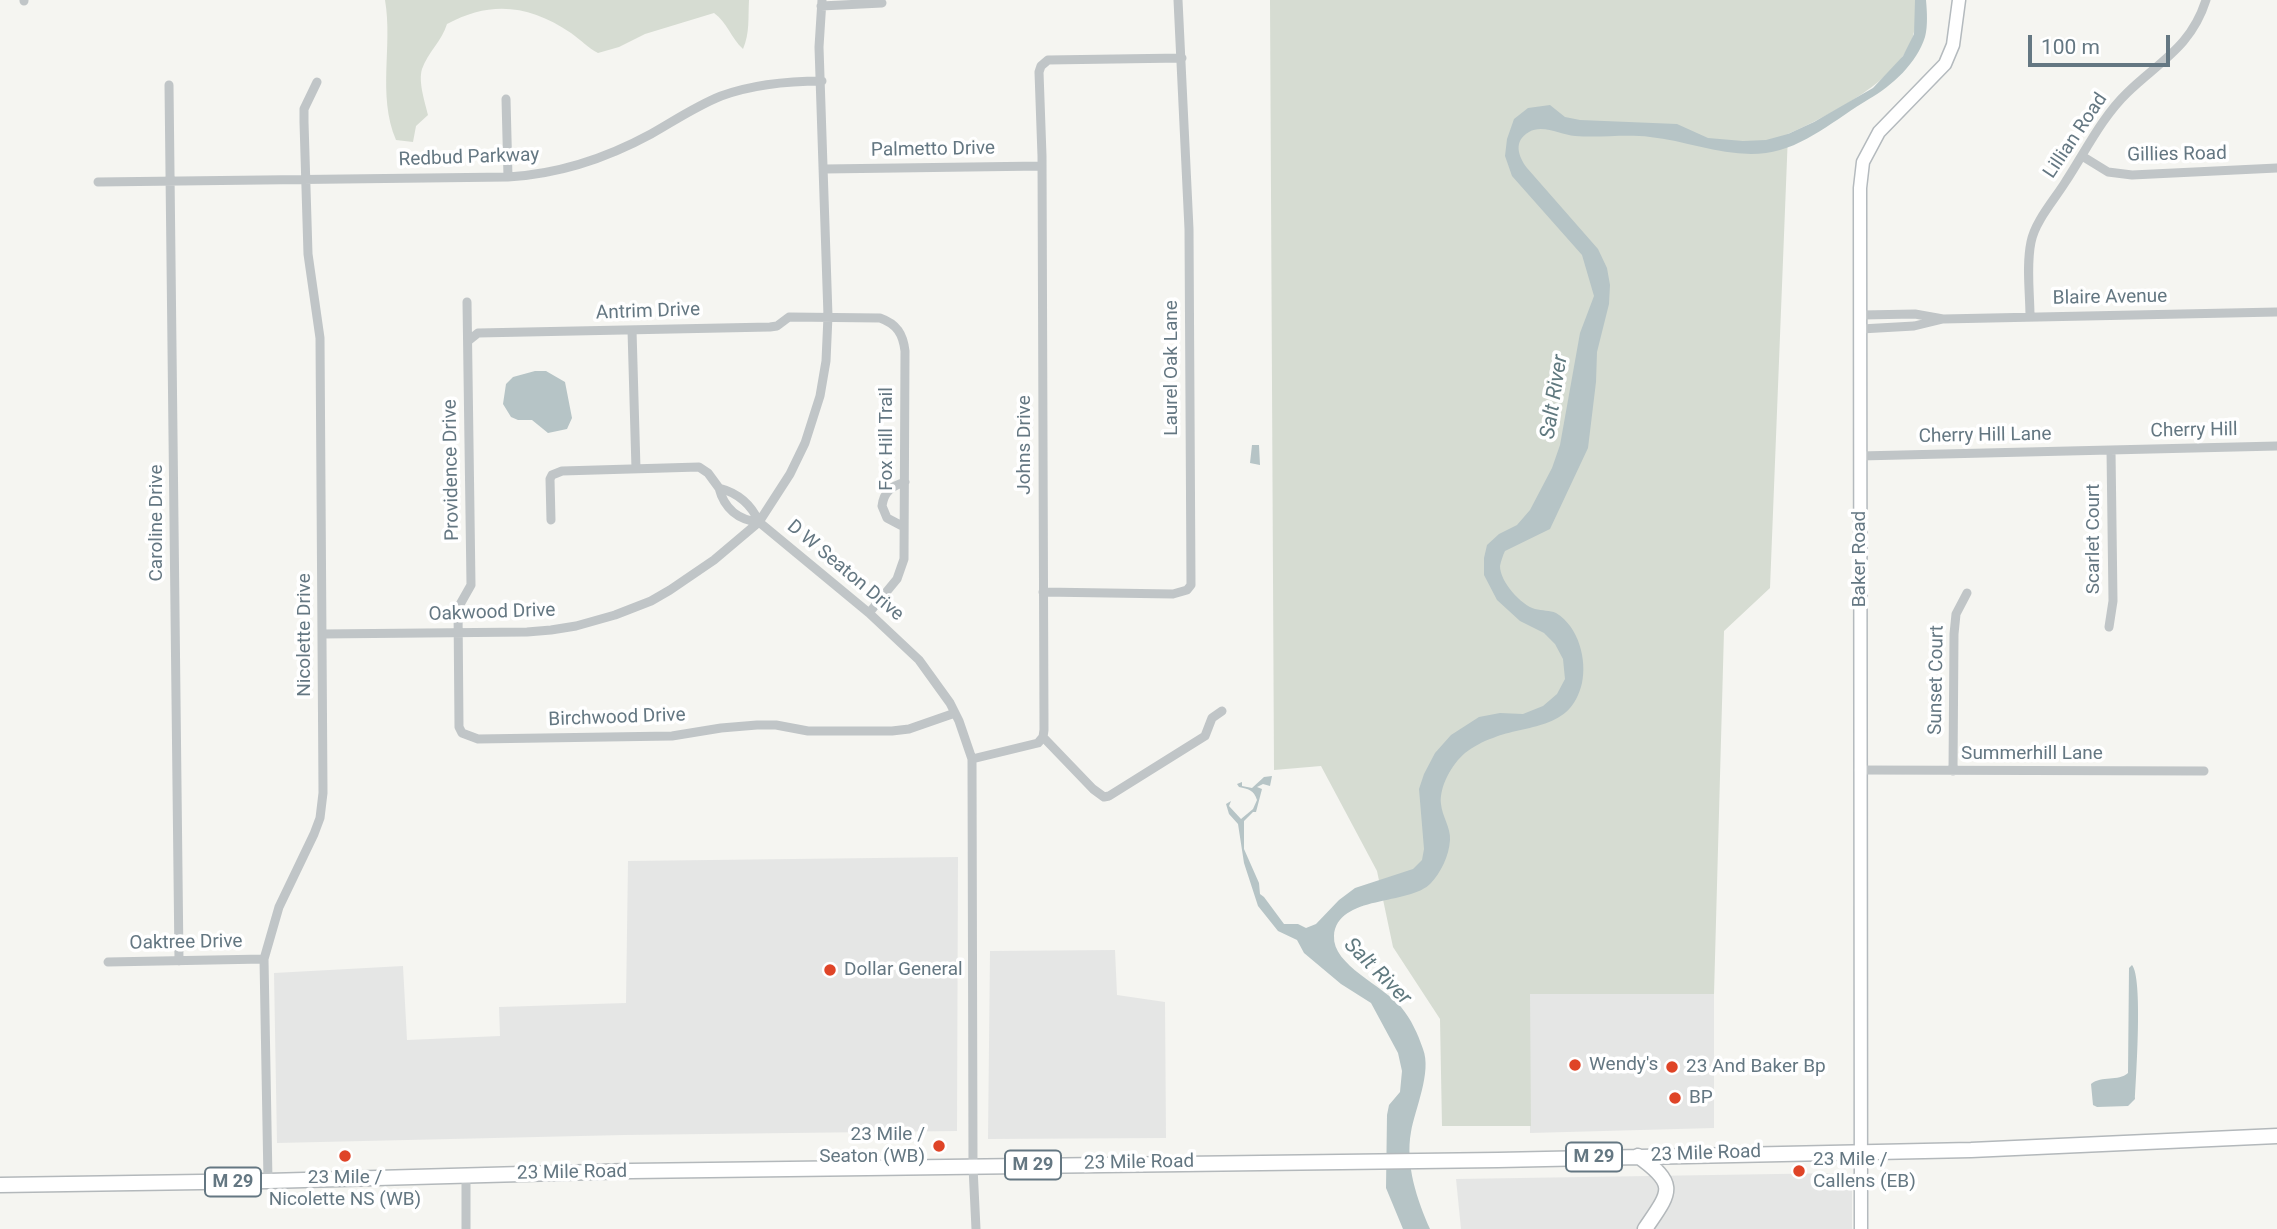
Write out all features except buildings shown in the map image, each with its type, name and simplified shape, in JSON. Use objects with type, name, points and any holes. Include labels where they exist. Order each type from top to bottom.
[{"type":"main road","name":"23 Mile Road","points":[[0,1185],[2044,1148],[2277,1136]]},
{"type":"main road","points":[[1638,1156],[1662,1174],[1667,1185],[1665,1200],[1646,1229]]},
{"type":"street","name":"Laurel Oak Lane","points":[[1043,592],[1172,593],[1183,592],[1191,585],[1189,229],[1178,0]]},
{"type":"street","name":"Baker Road","points":[[1861,1229],[1860,188],[1863,162],[1879,132],[1945,64],[1953,45],[1959,0]]},
{"type":"street","name":"Lillian Road","points":[[2030,317],[2031,239],[2112,109],[2175,53],[2192,32],[2206,0]]},
{"type":"street","points":[[821,3],[882,3]]},
{"type":"street","name":"D W Seaton Drive","points":[[821,3],[828,316],[824,372],[811,427],[794,466],[759,522],[869,613],[919,660],[941,688],[955,713],[972,759],[973,1167],[976,1229]]},
{"type":"street","name":"Johns Drive","points":[[1043,737],[1041,66],[1048,60],[1182,58]]},
{"type":"street","name":"Redbud Parkway","points":[[98,181],[541,175],[579,167],[620,149],[702,104],[722,96],[756,86],[822,80]]},
{"type":"street","name":"Nicolette Drive","points":[[268,1181],[264,959],[279,907],[309,848],[322,806],[320,338],[308,254],[304,109],[317,82]]},
{"type":"street","name":"Caroline Drive","points":[[169,85],[178,961]]},
{"type":"street","points":[[506,99],[508,177]]},
{"type":"street","name":"Gillies Road","points":[[2082,156],[2108,172],[2132,176],[2277,168]]},
{"type":"street","name":"Palmetto Drive","points":[[825,169],[1042,166]]},
{"type":"street","name":"Providence Drive","points":[[458,633],[458,608],[471,585],[467,302]]},
{"type":"street","name":"Blaire Avenue","points":[[1861,315],[1915,314],[1943,319],[2277,312]]},
{"type":"street","name":"Antrim Drive","points":[[468,341],[478,333],[770,327],[777,326],[789,317],[828,316]]},
{"type":"street","name":"Fox Hill Trail","points":[[828,316],[880,318],[897,328],[903,337],[905,482],[902,567],[892,586],[869,613]]},
{"type":"street","name":"Blaire Avenue","points":[[1861,329],[1914,326],[1943,319]]},
{"type":"street","points":[[632,330],[636,470]]},
{"type":"street","name":"Cherry Hill","points":[[2111,450],[2277,446]]},
{"type":"street","name":"Cherry Hill Lane","points":[[1860,456],[2111,450]]},
{"type":"street","name":"Scarlet Court","points":[[2109,627],[2113,601],[2111,450]]},
{"type":"street","points":[[551,520],[550,479],[556,472],[699,467],[708,473],[719,488],[722,502],[743,520],[759,522]]},
{"type":"street","points":[[904,527],[887,518],[882,506],[886,492],[905,482]]},
{"type":"street","points":[[719,488],[732,491],[753,509],[759,522]]},
{"type":"street","name":"Oakwood Drive","points":[[322,634],[458,633],[551,630],[576,626],[651,601],[714,560],[759,522]]},
{"type":"street","name":"Sunset Court","points":[[1952,771],[1954,634],[1956,614],[1967,593]]},
{"type":"street","name":"Birchwood Drive","points":[[458,633],[459,727],[462,733],[478,739],[672,736],[757,725],[776,725],[808,732],[891,731],[909,729],[955,713]]},
{"type":"street","points":[[972,759],[1038,743],[1043,737],[1098,793],[1109,796],[1205,736],[1212,718],[1222,711]]},
{"type":"street","name":"Summerhill Lane","points":[[1859,770],[2204,771]]},
{"type":"street","name":"Oaktree Drive","points":[[108,962],[264,959]]},
{"type":"street","points":[[466,1175],[466,1229]]},
{"type":"shaded area","points":[[385,0],[749,0],[747,37],[743,49],[714,13],[645,34],[619,47],[598,53],[541,16],[510,9],[495,9],[463,16],[447,24],[422,69],[421,86],[428,115],[416,126],[413,142],[396,140],[390,123],[386,88]]},
{"type":"shaded area","points":[[1270,0],[1915,0],[1914,32],[1896,65],[1862,94],[1788,134],[1770,588],[1724,631],[1714,994],[1530,994],[1531,1126],[1442,1126],[1440,1019],[1393,947],[1377,871],[1321,766],[1274,770]]},
{"type":"shaded area","points":[[1915,0],[1926,0],[1926,33],[1910,65],[1878,94],[1794,145],[1751,154],[1650,137],[1575,136],[1540,129],[1529,132],[1519,144],[1519,154],[1527,168],[1598,249],[1607,268],[1610,285],[1609,304],[1597,352],[1588,448],[1550,529],[1505,551],[1500,566],[1507,586],[1518,598],[1529,607],[1551,611],[1564,619],[1580,645],[1583,674],[1576,699],[1558,718],[1486,741],[1465,753],[1455,763],[1444,783],[1441,797],[1450,836],[1448,852],[1431,883],[1407,895],[1360,907],[1347,913],[1338,923],[1334,936],[1341,956],[1401,1007],[1416,1032],[1425,1058],[1424,1079],[1411,1132],[1410,1157],[1417,1194],[1430,1229],[1403,1229],[1386,1188],[1387,1115],[1389,1105],[1400,1092],[1402,1071],[1398,1053],[1371,1003],[1341,984],[1304,953],[1297,940],[1278,931],[1258,906],[1244,863],[1238,824],[1229,814],[1226,804],[1231,801],[1229,806],[1241,819],[1253,809],[1257,800],[1252,792],[1237,784],[1242,782],[1242,786],[1252,788],[1264,777],[1272,776],[1270,786],[1263,784],[1257,787],[1262,789],[1256,812],[1244,821],[1244,849],[1259,883],[1260,894],[1284,924],[1298,924],[1306,928],[1316,924],[1355,888],[1413,869],[1422,860],[1424,849],[1419,789],[1435,753],[1451,735],[1479,717],[1500,713],[1523,714],[1543,706],[1557,694],[1565,679],[1563,659],[1555,644],[1544,633],[1520,621],[1497,600],[1484,575],[1487,545],[1499,534],[1517,525],[1530,510],[1552,468],[1560,445],[1580,333],[1594,296],[1582,255],[1512,176],[1505,156],[1514,119],[1528,108],[1550,105],[1565,117],[1677,124],[1708,138],[1766,140],[1788,134],[1873,88],[1903,56],[1914,34]]},
{"type":"shaded area","points":[[546,371],[565,382],[572,418],[567,429],[548,433],[532,420],[511,417],[503,404],[506,384],[513,377]]},
{"type":"shaded area","points":[[1252,445],[1259,445],[1260,465],[1250,463]]},
{"type":"shaded area","points":[[958,857],[957,1131],[277,1143],[274,973],[403,966],[407,1040],[500,1036],[499,1007],[626,1003],[628,861]]},
{"type":"shaded area","points":[[1115,950],[1117,995],[1165,1002],[1166,1138],[988,1139],[990,951]]},
{"type":"shaded area","points":[[2132,965],[2138,1007],[2135,1099],[2128,1106],[2097,1107],[2093,1105],[2091,1084],[2128,1073],[2129,968]]},
{"type":"shaded area","points":[[1530,994],[1714,994],[1714,1128],[1530,1133]]},
{"type":"shaded area","points":[[1841,1173],[1852,1184],[1852,1229],[1461,1229],[1456,1179]]},
{"type":"place","name":"Dollar General","points":[[830,970]]},
{"type":"place","name":"Wendy's","points":[[1575,1065]]},
{"type":"place","name":"23 And Baker Bp","points":[[1672,1067]]},
{"type":"place","name":"BP","points":[[1675,1098]]},
{"type":"place","name":"23 Mile / Seaton (WB)","points":[[939,1146]]},
{"type":"place","name":"23 Mile / Nicolette NS (WB)","points":[[345,1156]]},
{"type":"place","name":"23 Mile / Callens (EB)","points":[[1799,1171]]},
{"type":"water label","name":"Salt River","points":[[1555,397]]},
{"type":"water label","name":"Salt River","points":[[1377,972]]}]
